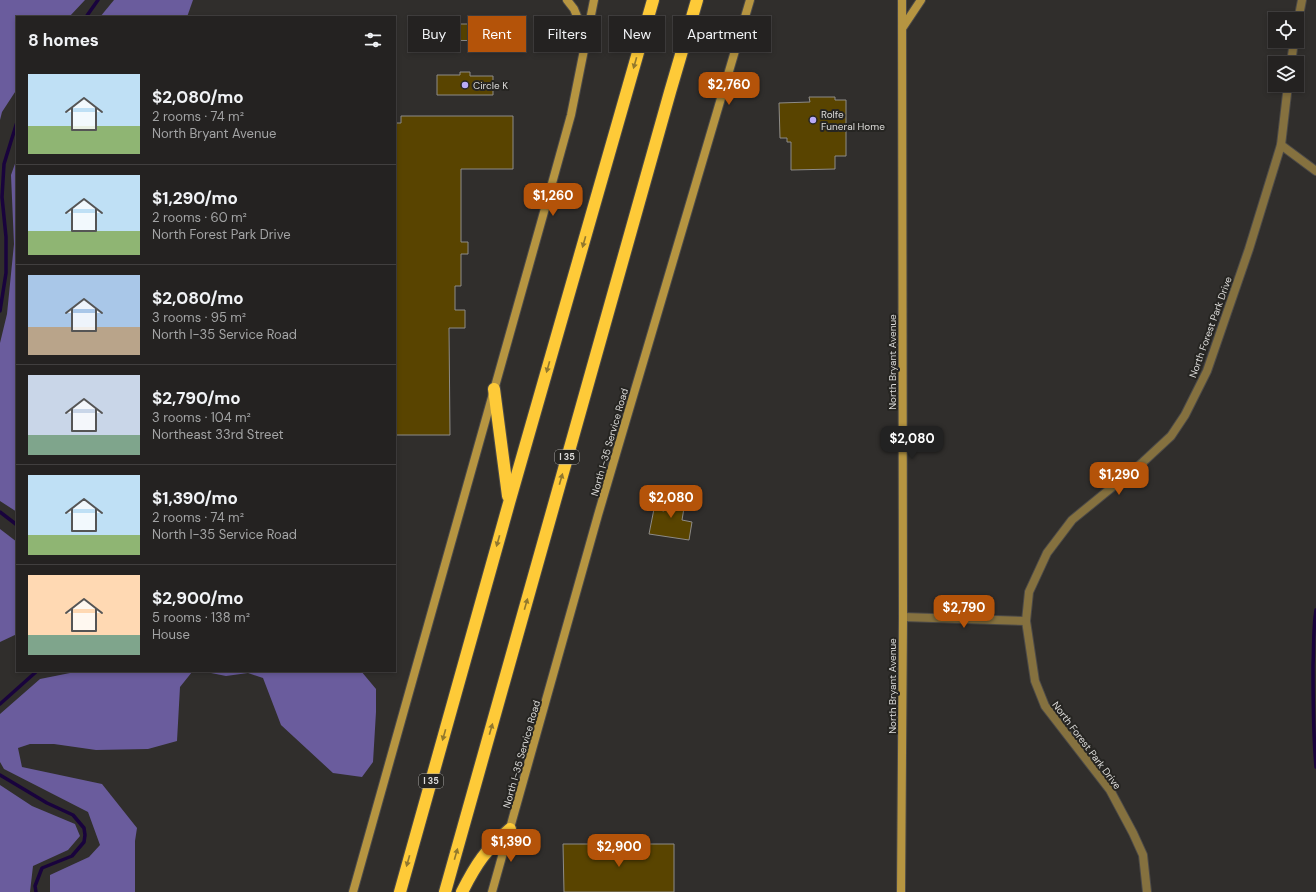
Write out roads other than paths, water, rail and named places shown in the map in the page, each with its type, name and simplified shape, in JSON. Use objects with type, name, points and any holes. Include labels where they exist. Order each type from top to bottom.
[{"type":"highway","name":"I 35","points":[[400,892],[509,503],[653,0]]},
{"type":"highway","name":"I 35","points":[[445,892],[667,100],[697,0]]},
{"type":"highway","points":[[494,389],[509,503]]},
{"type":"highway","points":[[462,892],[476,865],[484,854],[510,829]]},
{"type":"main road","points":[[567,0],[574,9],[577,16]]},
{"type":"main road","points":[[591,16],[594,0]]},
{"type":"main road","name":"North I-35 Service Road","points":[[492,892],[598,516],[750,0]]},
{"type":"main road","name":"North Bryant Avenue","points":[[901,892],[903,617],[902,0]]},
{"type":"main road","points":[[902,28],[921,0]]},
{"type":"main road","points":[[353,892],[569,122],[583,52]]},
{"type":"street","points":[[1300,12],[1302,0]]},
{"type":"street","name":"North Forest Park Drive","points":[[1147,892],[1143,855],[1133,833],[1110,790],[1045,706],[1035,681],[1026,621],[1030,592],[1047,553],[1072,520],[1138,467],[1171,436],[1186,415],[1207,371],[1249,249],[1281,145],[1287,92]]},
{"type":"street","points":[[1281,145],[1316,171]]},
{"type":"street","points":[[903,617],[1026,621]]},
{"type":"waterway","points":[[87,16],[98,0]]},
{"type":"waterway","points":[[0,311],[6,273],[6,237],[2,197],[4,164],[16,125]]},
{"type":"waterway","points":[[0,512],[16,524]]},
{"type":"waterway","points":[[1316,610],[1313,665],[1316,767]]},
{"type":"waterway","points":[[0,704],[36,672]]},
{"type":"waterway","points":[[0,775],[47,803],[73,815],[84,828],[84,842],[72,856],[42,868],[35,886],[36,892]]},
{"type":"place","name":"Circle K","points":[[465,85]]},
{"type":"place","name":"Rolfe Funeral Home","points":[[813,120]]}]
